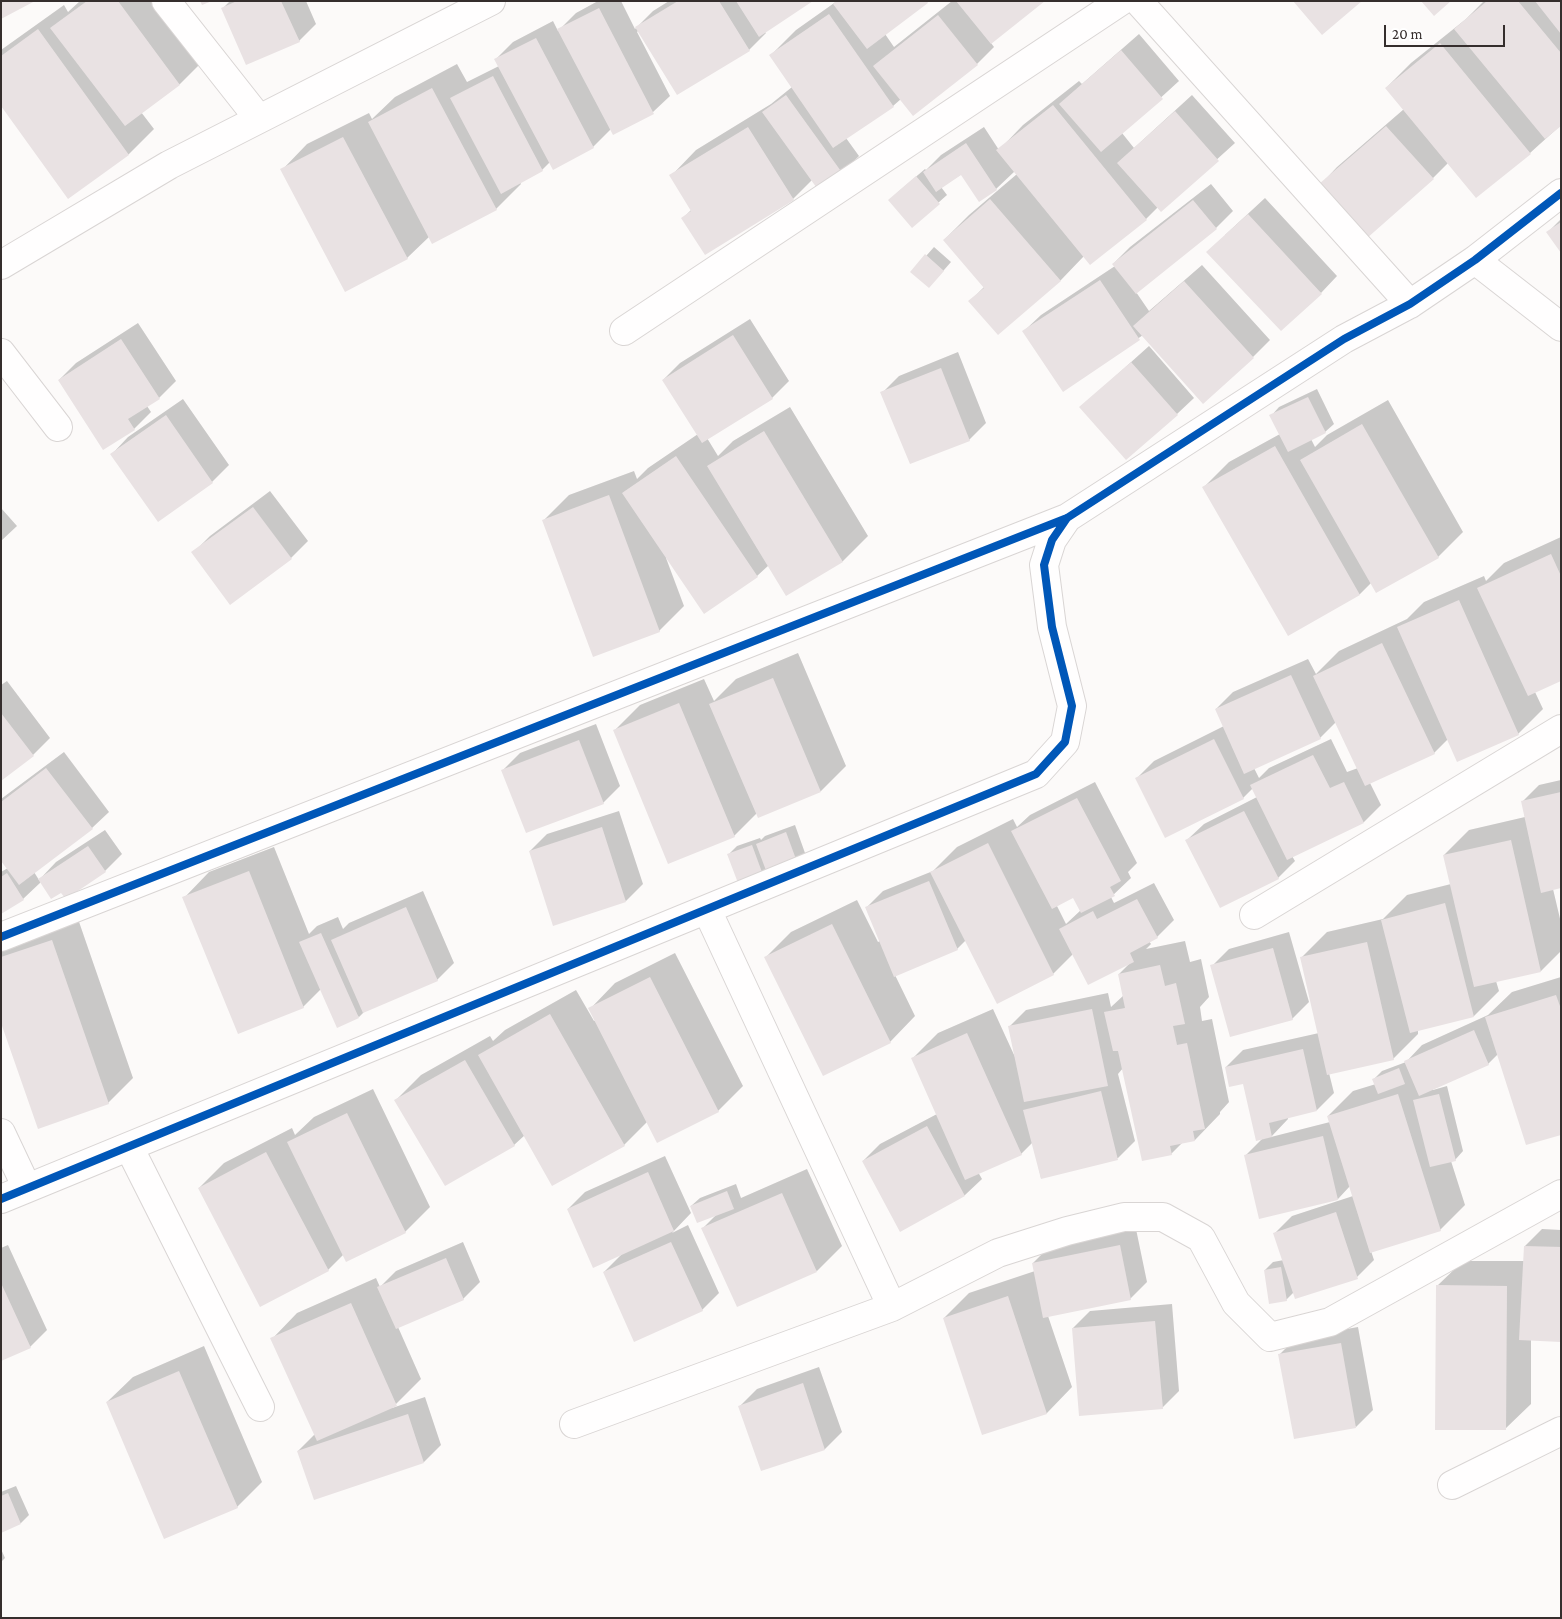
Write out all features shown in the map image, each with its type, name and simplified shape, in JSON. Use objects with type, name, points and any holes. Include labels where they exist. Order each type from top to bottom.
[{"type":"street","points":[[166,1],[259,119]]},
{"type":"street","points":[[1,265],[169,165],[491,1]]},
{"type":"street","points":[[624,331],[1121,2],[1410,304]]},
{"type":"street","points":[[1,938],[1067,518],[1344,339],[1410,304],[1475,260],[1561,193]]},
{"type":"street","points":[[1475,260],[1561,327]]},
{"type":"street","points":[[1,353],[58,428]]},
{"type":"street","points":[[1,1199],[1036,774],[1065,742],[1072,706],[1052,627],[1044,565],[1052,540],[1067,518]]},
{"type":"street","points":[[1254,915],[1561,729]]},
{"type":"street","points":[[707,910],[892,1307]]},
{"type":"street","points":[[1,1133],[28,1188]]},
{"type":"street","points":[[129,1147],[260,1407]]},
{"type":"street","points":[[574,1424],[892,1307],[998,1253],[1067,1231],[1124,1217],[1163,1217],[1202,1238],[1236,1303],[1270,1337],[1330,1322],[1561,1194]]},
{"type":"street","points":[[1452,1485],[1561,1431]]},
{"type":"building","points":[[1,1],[35,1],[1,19]]},
{"type":"building","points":[[87,1],[118,1],[180,85],[125,126],[50,28]]},
{"type":"building","points":[[200,1],[212,1],[202,5]]},
{"type":"building","points":[[237,1],[281,1],[300,42],[246,65],[221,8]]},
{"type":"building","points":[[678,1],[719,1],[750,51],[677,95],[635,27]]},
{"type":"building","points":[[736,1],[813,1],[759,37]]},
{"type":"building","points":[[836,1],[927,1],[928,3],[867,49],[833,4]]},
{"type":"building","points":[[956,1],[1045,1],[991,44]]},
{"type":"building","points":[[1293,1],[1362,1],[1322,35]]},
{"type":"building","points":[[1421,1],[1451,1],[1434,16]]},
{"type":"building","points":[[1487,1],[1518,1],[1561,53],[1561,126],[1545,139],[1454,29]]},
{"type":"building","points":[[1535,1],[1561,1],[1561,34]]},
{"type":"building","points":[[599,8],[654,114],[613,135],[557,29]]},
{"type":"building","points":[[829,14],[894,107],[833,148],[769,55]]},
{"type":"building","points":[[938,15],[978,65],[913,116],[873,66]]},
{"type":"building","points":[[38,29],[129,155],[68,199],[1,106],[1,56]]},
{"type":"building","points":[[536,38],[594,148],[553,170],[494,59]]},
{"type":"building","points":[[1440,43],[1531,154],[1476,198],[1385,88]]},
{"type":"building","points":[[1121,50],[1163,99],[1101,152],[1059,104]]},
{"type":"building","points":[[493,76],[543,171],[501,194],[450,98]]},
{"type":"building","points":[[432,88],[497,210],[432,244],[368,122]]},
{"type":"building","points":[[786,95],[843,174],[819,191],[762,112]]},
{"type":"building","points":[[1053,105],[1147,220],[1090,265],[996,150]]},
{"type":"building","points":[[1175,111],[1219,161],[1161,212],[1117,163]]},
{"type":"building","points":[[1386,126],[1434,179],[1366,239],[1319,184]]},
{"type":"building","points":[[748,127],[794,200],[705,255],[681,218],[691,211],[669,175]]},
{"type":"building","points":[[343,137],[408,259],[345,292],[280,169]]},
{"type":"building","points":[[966,143],[997,190],[979,202],[961,175],[936,192],[923,172]]},
{"type":"building","points":[[916,176],[940,204],[912,228],[888,200]]},
{"type":"building","points":[[990,199],[1061,281],[998,335],[968,301],[984,288],[943,240]]},
{"type":"building","points":[[1193,200],[1217,229],[1136,294],[1112,264]]},
{"type":"building","points":[[1248,214],[1322,294],[1281,331],[1206,252]]},
{"type":"building","points":[[1561,222],[1561,253],[1546,232]]},
{"type":"building","points":[[925,254],[944,271],[929,288],[910,272]]},
{"type":"building","points":[[1100,280],[1140,340],[1063,392],[1022,331]]},
{"type":"building","points":[[1184,281],[1254,358],[1203,404],[1133,326]]},
{"type":"building","points":[[733,335],[773,399],[702,443],[662,380]]},
{"type":"building","points":[[121,339],[160,399],[128,419],[135,430],[103,450],[58,380]]},
{"type":"building","points":[[1131,362],[1178,415],[1126,460],[1079,407]]},
{"type":"building","points":[[941,368],[970,441],[910,464],[880,392]]},
{"type":"building","points":[[1308,397],[1326,433],[1288,452],[1269,415]]},
{"type":"building","points":[[166,415],[213,483],[158,522],[110,454]]},
{"type":"building","points":[[1362,424],[1439,558],[1376,593],[1300,460]]},
{"type":"building","points":[[764,431],[843,562],[786,596],[707,466]]},
{"type":"building","points":[[1275,446],[1360,595],[1288,636],[1202,487]]},
{"type":"building","points":[[676,456],[758,577],[704,614],[622,493]]},
{"type":"building","points":[[609,495],[660,632],[593,657],[542,520]]},
{"type":"building","points":[[253,507],[292,559],[230,605],[191,552]]},
{"type":"building","points":[[1551,554],[1561,576],[1561,681],[1528,696],[1477,588]]},
{"type":"building","points":[[1459,600],[1519,735],[1457,762],[1397,627]]},
{"type":"building","points":[[1382,643],[1435,754],[1365,786],[1313,676]]},
{"type":"building","points":[[1291,675],[1321,739],[1244,774],[1215,709]]},
{"type":"building","points":[[773,678],[821,792],[758,818],[709,704]]},
{"type":"building","points":[[679,703],[735,837],[668,864],[613,730]]},
{"type":"building","points":[[1,713],[34,756],[1,781]]},
{"type":"building","points":[[1214,739],[1244,799],[1165,838],[1135,778]]},
{"type":"building","points":[[579,740],[604,804],[526,833],[501,770]]},
{"type":"building","points":[[1313,755],[1330,788],[1344,782],[1364,823],[1287,860],[1250,785]]},
{"type":"building","points":[[46,768],[93,829],[19,885],[1,861],[1,802]]},
{"type":"building","points":[[1561,792],[1561,888],[1541,893],[1521,801]]},
{"type":"building","points":[[1077,798],[1121,881],[1110,887],[1115,896],[1081,913],[1073,898],[1052,909],[1011,831]]},
{"type":"building","points":[[1244,811],[1279,879],[1220,908],[1185,840]]},
{"type":"building","points":[[602,827],[626,902],[553,926],[529,851]]},
{"type":"building","points":[[786,832],[797,862],[767,873],[756,844]]},
{"type":"building","points":[[1511,840],[1541,972],[1474,987],[1443,855]]},
{"type":"building","points":[[988,843],[1054,975],[997,1004],[930,872]]},
{"type":"building","points":[[752,845],[763,875],[738,883],[727,854]]},
{"type":"building","points":[[88,846],[106,872],[66,899],[61,893],[51,899],[38,879]]},
{"type":"building","points":[[249,871],[304,1008],[238,1034],[182,897]]},
{"type":"building","points":[[7,873],[24,900],[1,914],[1,877]]},
{"type":"building","points":[[929,881],[958,950],[894,977],[865,907]]},
{"type":"building","points":[[1137,899],[1158,938],[1130,953],[1134,962],[1088,985],[1059,929],[1093,911],[1097,919]]},
{"type":"building","points":[[1445,903],[1474,1017],[1410,1033],[1381,920]]},
{"type":"building","points":[[406,907],[438,981],[363,1013],[331,940]]},
{"type":"building","points":[[832,924],[891,1043],[823,1076],[764,957]]},
{"type":"building","points":[[321,933],[359,1018],[337,1028],[299,942]]},
{"type":"building","points":[[52,940],[109,1104],[38,1129],[1,1023],[1,957]]},
{"type":"building","points":[[1367,942],[1394,1060],[1327,1075],[1300,957]]},
{"type":"building","points":[[1273,948],[1293,1020],[1230,1037],[1210,965]]},
{"type":"building","points":[[1160,965],[1165,986],[1176,983],[1185,1024],[1173,1026],[1177,1045],[1187,1043],[1205,1129],[1193,1131],[1195,1141],[1170,1146],[1172,1155],[1142,1161],[1118,1051],[1113,1051],[1104,1012],[1125,1008],[1118,974]]},
{"type":"building","points":[[650,977],[719,1112],[657,1143],[588,1008]]},
{"type":"building","points":[[1556,995],[1561,1009],[1561,1135],[1526,1145],[1485,1017]]},
{"type":"building","points":[[1092,1009],[1108,1086],[1024,1102],[1008,1026]]},
{"type":"building","points":[[550,1014],[625,1146],[552,1186],[478,1055]]},
{"type":"building","points":[[1474,1030],[1489,1065],[1419,1096],[1404,1061]]},
{"type":"building","points":[[967,1033],[1022,1155],[965,1180],[911,1058]]},
{"type":"building","points":[[1303,1049],[1317,1111],[1269,1123],[1272,1137],[1256,1141],[1243,1084],[1229,1087],[1225,1067]]},
{"type":"building","points":[[465,1060],[515,1146],[445,1186],[394,1100]]},
{"type":"building","points":[[1399,1068],[1405,1084],[1378,1094],[1372,1079]]},
{"type":"building","points":[[1101,1091],[1118,1160],[1041,1179],[1023,1110]]},
{"type":"building","points":[[1398,1094],[1441,1231],[1370,1253],[1327,1116]]},
{"type":"building","points":[[1439,1094],[1456,1161],[1430,1167],[1413,1100]]},
{"type":"building","points":[[347,1113],[406,1233],[346,1262],[287,1142]]},
{"type":"building","points":[[927,1126],[965,1196],[900,1232],[862,1161]]},
{"type":"building","points":[[1323,1136],[1338,1200],[1259,1219],[1244,1155]]},
{"type":"building","points":[[266,1152],[329,1271],[260,1307],[198,1188]]},
{"type":"building","points":[[648,1172],[674,1231],[593,1268],[567,1209]]},
{"type":"building","points":[[727,1191],[734,1209],[697,1223],[690,1206]]},
{"type":"building","points":[[782,1193],[817,1272],[737,1307],[701,1228]]},
{"type":"building","points":[[1336,1212],[1358,1279],[1295,1299],[1273,1233]]},
{"type":"building","points":[[671,1242],[703,1311],[634,1342],[603,1272]]},
{"type":"building","points":[[1120,1245],[1131,1300],[1043,1318],[1032,1263]]},
{"type":"building","points":[[1524,1246],[1561,1247],[1561,1342],[1519,1340]]},
{"type":"building","points":[[446,1258],[464,1300],[396,1329],[377,1287]]},
{"type":"building","points":[[1281,1267],[1287,1301],[1269,1304],[1264,1270]]},
{"type":"building","points":[[1,1283],[31,1348],[1,1361]]},
{"type":"building","points":[[1436,1285],[1507,1286],[1506,1430],[1435,1430]]},
{"type":"building","points":[[1008,1296],[1047,1414],[982,1435],[943,1318]]},
{"type":"building","points":[[351,1303],[397,1406],[317,1441],[270,1338]]},
{"type":"building","points":[[1155,1321],[1163,1409],[1079,1416],[1072,1328]]},
{"type":"building","points":[[1341,1343],[1356,1428],[1294,1439],[1278,1354]]},
{"type":"building","points":[[179,1371],[238,1508],[164,1539],[106,1402]]},
{"type":"building","points":[[803,1383],[825,1450],[761,1471],[738,1406]]},
{"type":"building","points":[[408,1414],[424,1463],[314,1500],[297,1451]]},
{"type":"building","points":[[8,1493],[21,1524],[1,1533],[1,1496]]},
{"type":"cycle path","points":[[1,937],[1067,518],[1344,339],[1410,304],[1475,260],[1561,193]]},
{"type":"cycle path","points":[[1,1199],[1036,774],[1065,742],[1072,706],[1052,627],[1044,565],[1052,540],[1067,518]]}]
